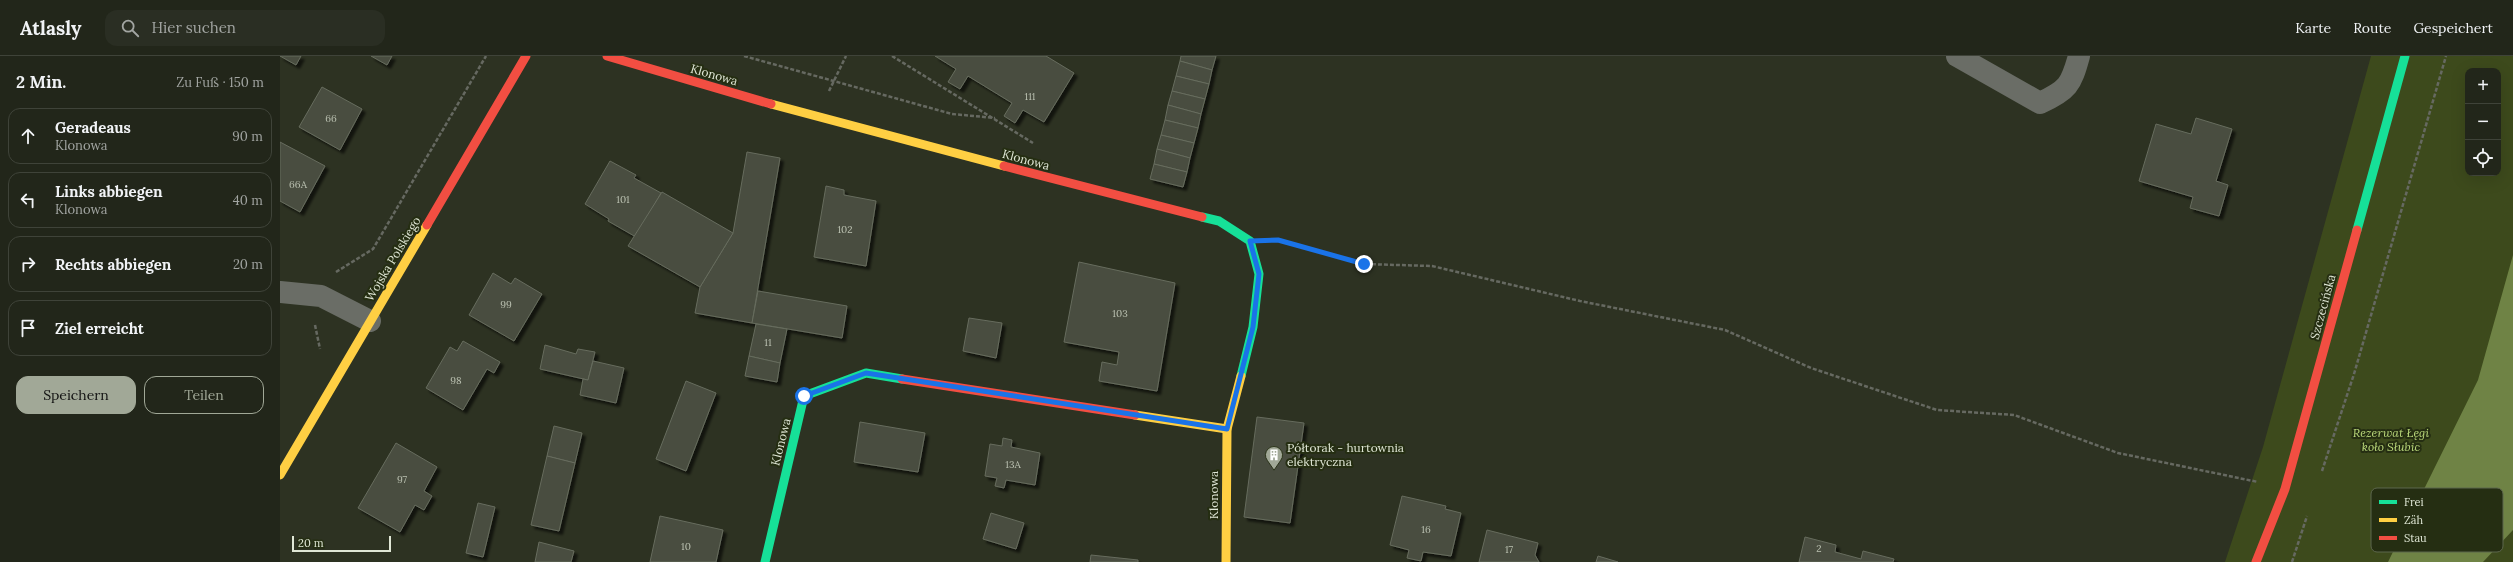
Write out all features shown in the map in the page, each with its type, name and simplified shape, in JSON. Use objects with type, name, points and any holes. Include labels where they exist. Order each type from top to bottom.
[{"type":"street","name":"Wojska Polskiego","points":[[280,475],[526,56]]},
{"type":"street","name":"Klonowa","points":[[607,56],[821,119],[1219,221],[1250,241],[1259,274],[1253,327],[1227,429],[1226,562]]},
{"type":"street","points":[[1957,56],[2040,103],[2061,93],[2073,77],[2079,56]]},
{"type":"street","name":"Szczecińska","points":[[2256,562],[2285,488],[2405,56]]},
{"type":"street","points":[[280,292],[321,296],[370,321]]},
{"type":"street","name":"Klonowa","points":[[765,562],[804,396],[866,373],[1227,429]]},
{"type":"path","points":[[320,351],[315,326],[321,296],[328,276],[373,249],[486,56]]},
{"type":"path","points":[[744,56],[952,114],[995,118]]},
{"type":"path","points":[[821,119],[832,80],[846,56]]},
{"type":"path","points":[[892,56],[1031,140],[1059,181]]},
{"type":"path","points":[[2322,472],[2354,374],[2446,56]]},
{"type":"path","points":[[1250,241],[1278,240],[1364,264],[1432,266],[1580,301],[1725,330],[1811,368],[1937,410],[2014,415],[2118,453],[2285,488]]},
{"type":"path","points":[[2292,562],[2309,509]]},
{"type":"green space","name":"Rezerwat Łęgi koło Słubic","points":[[2371,56],[2513,56],[2513,562],[2225,562],[2263,447]]},
{"type":"shaded area","points":[[2513,255],[2513,530],[2503,541],[2503,488],[2425,488],[2478,380]]},
{"type":"shaded area","points":[[2393,552],[2492,552],[2483,562],[2388,562]]},
{"type":"building","points":[[280,56],[301,56],[296,65]]},
{"type":"building","points":[[371,56],[392,56],[387,65]]},
{"type":"building","points":[[935,56],[1046,56],[1074,73],[1044,122],[1023,110],[1015,123],[1004,116],[1012,103],[968,76],[960,89],[948,82],[956,69]]},
{"type":"building","points":[[1181,56],[1216,56],[1212,70],[1180,61]]},
{"type":"building","points":[[1180,61],[1212,70],[1209,84],[1176,76]]},
{"type":"building","points":[[1176,76],[1209,84],[1205,99],[1172,91]]},
{"type":"building","points":[[322,87],[362,109],[340,150],[299,127]]},
{"type":"building","points":[[1172,91],[1205,99],[1201,114],[1168,105]]},
{"type":"building","points":[[1168,105],[1201,114],[1198,128],[1165,120]]},
{"type":"building","points":[[2196,118],[2232,129],[2216,181],[2228,185],[2219,216],[2190,208],[2193,197],[2139,181],[2156,124],[2191,134]]},
{"type":"building","points":[[1165,120],[1198,128],[1194,143],[1161,135]]},
{"type":"building","points":[[1161,135],[1194,143],[1190,158],[1157,149]]},
{"type":"building","points":[[280,142],[325,166],[300,212],[280,201]]},
{"type":"building","points":[[1157,149],[1190,158],[1187,172],[1154,164]]},
{"type":"building","points":[[747,152],[780,158],[752,323],[695,313],[700,287],[733,233]]},
{"type":"building","points":[[610,161],[636,175],[634,178],[661,193],[636,237],[608,221],[609,219],[585,204]]},
{"type":"building","points":[[1154,164],[1187,172],[1183,187],[1150,179]]},
{"type":"building","points":[[826,186],[844,190],[844,195],[876,201],[866,266],[814,257]]},
{"type":"building","points":[[662,192],[733,233],[700,287],[628,246]]},
{"type":"building","points":[[1079,262],[1175,283],[1157,391],[1099,381],[1102,362],[1117,365],[1119,352],[1064,342]]},
{"type":"building","points":[[493,273],[511,284],[515,278],[542,294],[514,341],[469,315]]},
{"type":"building","points":[[758,291],[847,306],[842,338],[752,323]]},
{"type":"building","points":[[969,318],[1002,323],[996,358],[963,351]]},
{"type":"building","points":[[756,324],[787,329],[780,363],[749,356]]},
{"type":"building","points":[[463,341],[500,362],[494,373],[487,369],[463,410],[426,388],[450,347],[457,351]]},
{"type":"building","points":[[545,345],[576,354],[578,349],[595,352],[588,380],[540,369]]},
{"type":"building","points":[[749,356],[780,363],[777,382],[745,376]]},
{"type":"building","points":[[593,361],[624,368],[616,403],[580,395],[583,379],[588,380]]},
{"type":"building","points":[[686,381],[716,393],[686,471],[656,459]]},
{"type":"building","name":"Półtorak - hurtownia elektryczna","points":[[1257,417],[1304,423],[1290,523],[1244,517]]},
{"type":"building","points":[[860,422],[925,433],[918,472],[854,462]]},
{"type":"building","points":[[554,426],[582,433],[575,463],[547,456]]},
{"type":"building","points":[[1003,438],[1012,440],[1011,447],[1040,453],[1035,485],[1006,480],[1004,488],[995,486],[997,478],[985,476],[990,444],[1002,446]]},
{"type":"building","points":[[396,443],[437,467],[424,491],[432,496],[424,510],[415,505],[400,532],[358,508]]},
{"type":"building","points":[[547,456],[575,463],[559,531],[531,525]]},
{"type":"building","points":[[1402,496],[1446,506],[1445,509],[1461,513],[1451,556],[1423,552],[1421,561],[1407,558],[1409,550],[1390,545]]},
{"type":"building","points":[[478,503],[495,507],[483,557],[466,553]]},
{"type":"building","points":[[991,513],[1024,523],[1016,549],[983,539]]},
{"type":"building","points":[[660,516],[723,530],[716,562],[650,562]]},
{"type":"building","points":[[1487,530],[1538,543],[1535,555],[1539,562],[1479,562]]},
{"type":"building","points":[[1805,537],[1836,545],[1835,552],[1861,559],[1863,551],[1894,559],[1893,562],[1799,562]]},
{"type":"building","points":[[539,542],[574,551],[571,562],[535,562]]},
{"type":"building","points":[[1091,555],[1138,560],[1138,562],[1090,562]]},
{"type":"building","points":[[1598,556],[1618,562],[1596,562]]},
{"type":"traffic: fast","points":[[2357,230],[2405,56]]},
{"type":"traffic: fast","points":[[1202,217],[1219,221],[1250,241],[1259,274],[1253,327],[1241,376]]},
{"type":"traffic: fast","points":[[765,562],[804,396],[866,373],[902,379]]},
{"type":"traffic: slow","points":[[771,104],[1004,166]]},
{"type":"traffic: slow","points":[[280,475],[427,225]]},
{"type":"traffic: slow","points":[[1226,562],[1227,429],[1241,376]]},
{"type":"traffic: slow","points":[[1135,415],[1227,429]]},
{"type":"traffic: jam","points":[[427,225],[526,56]]},
{"type":"traffic: jam","points":[[607,56],[771,104]]},
{"type":"traffic: jam","points":[[1004,166],[1202,217]]},
{"type":"traffic: jam","points":[[2256,562],[2285,489],[2357,230]]},
{"type":"traffic: jam","points":[[902,379],[1135,415]]},
{"type":"place","name":"Półtorak - hurtownia elektryczna","points":[[1274,470]]},
{"type":"route","points":[[804,396],[866,373],[1227,429],[1253,327],[1259,274],[1250,241],[1278,240],[1364,264]]}]
